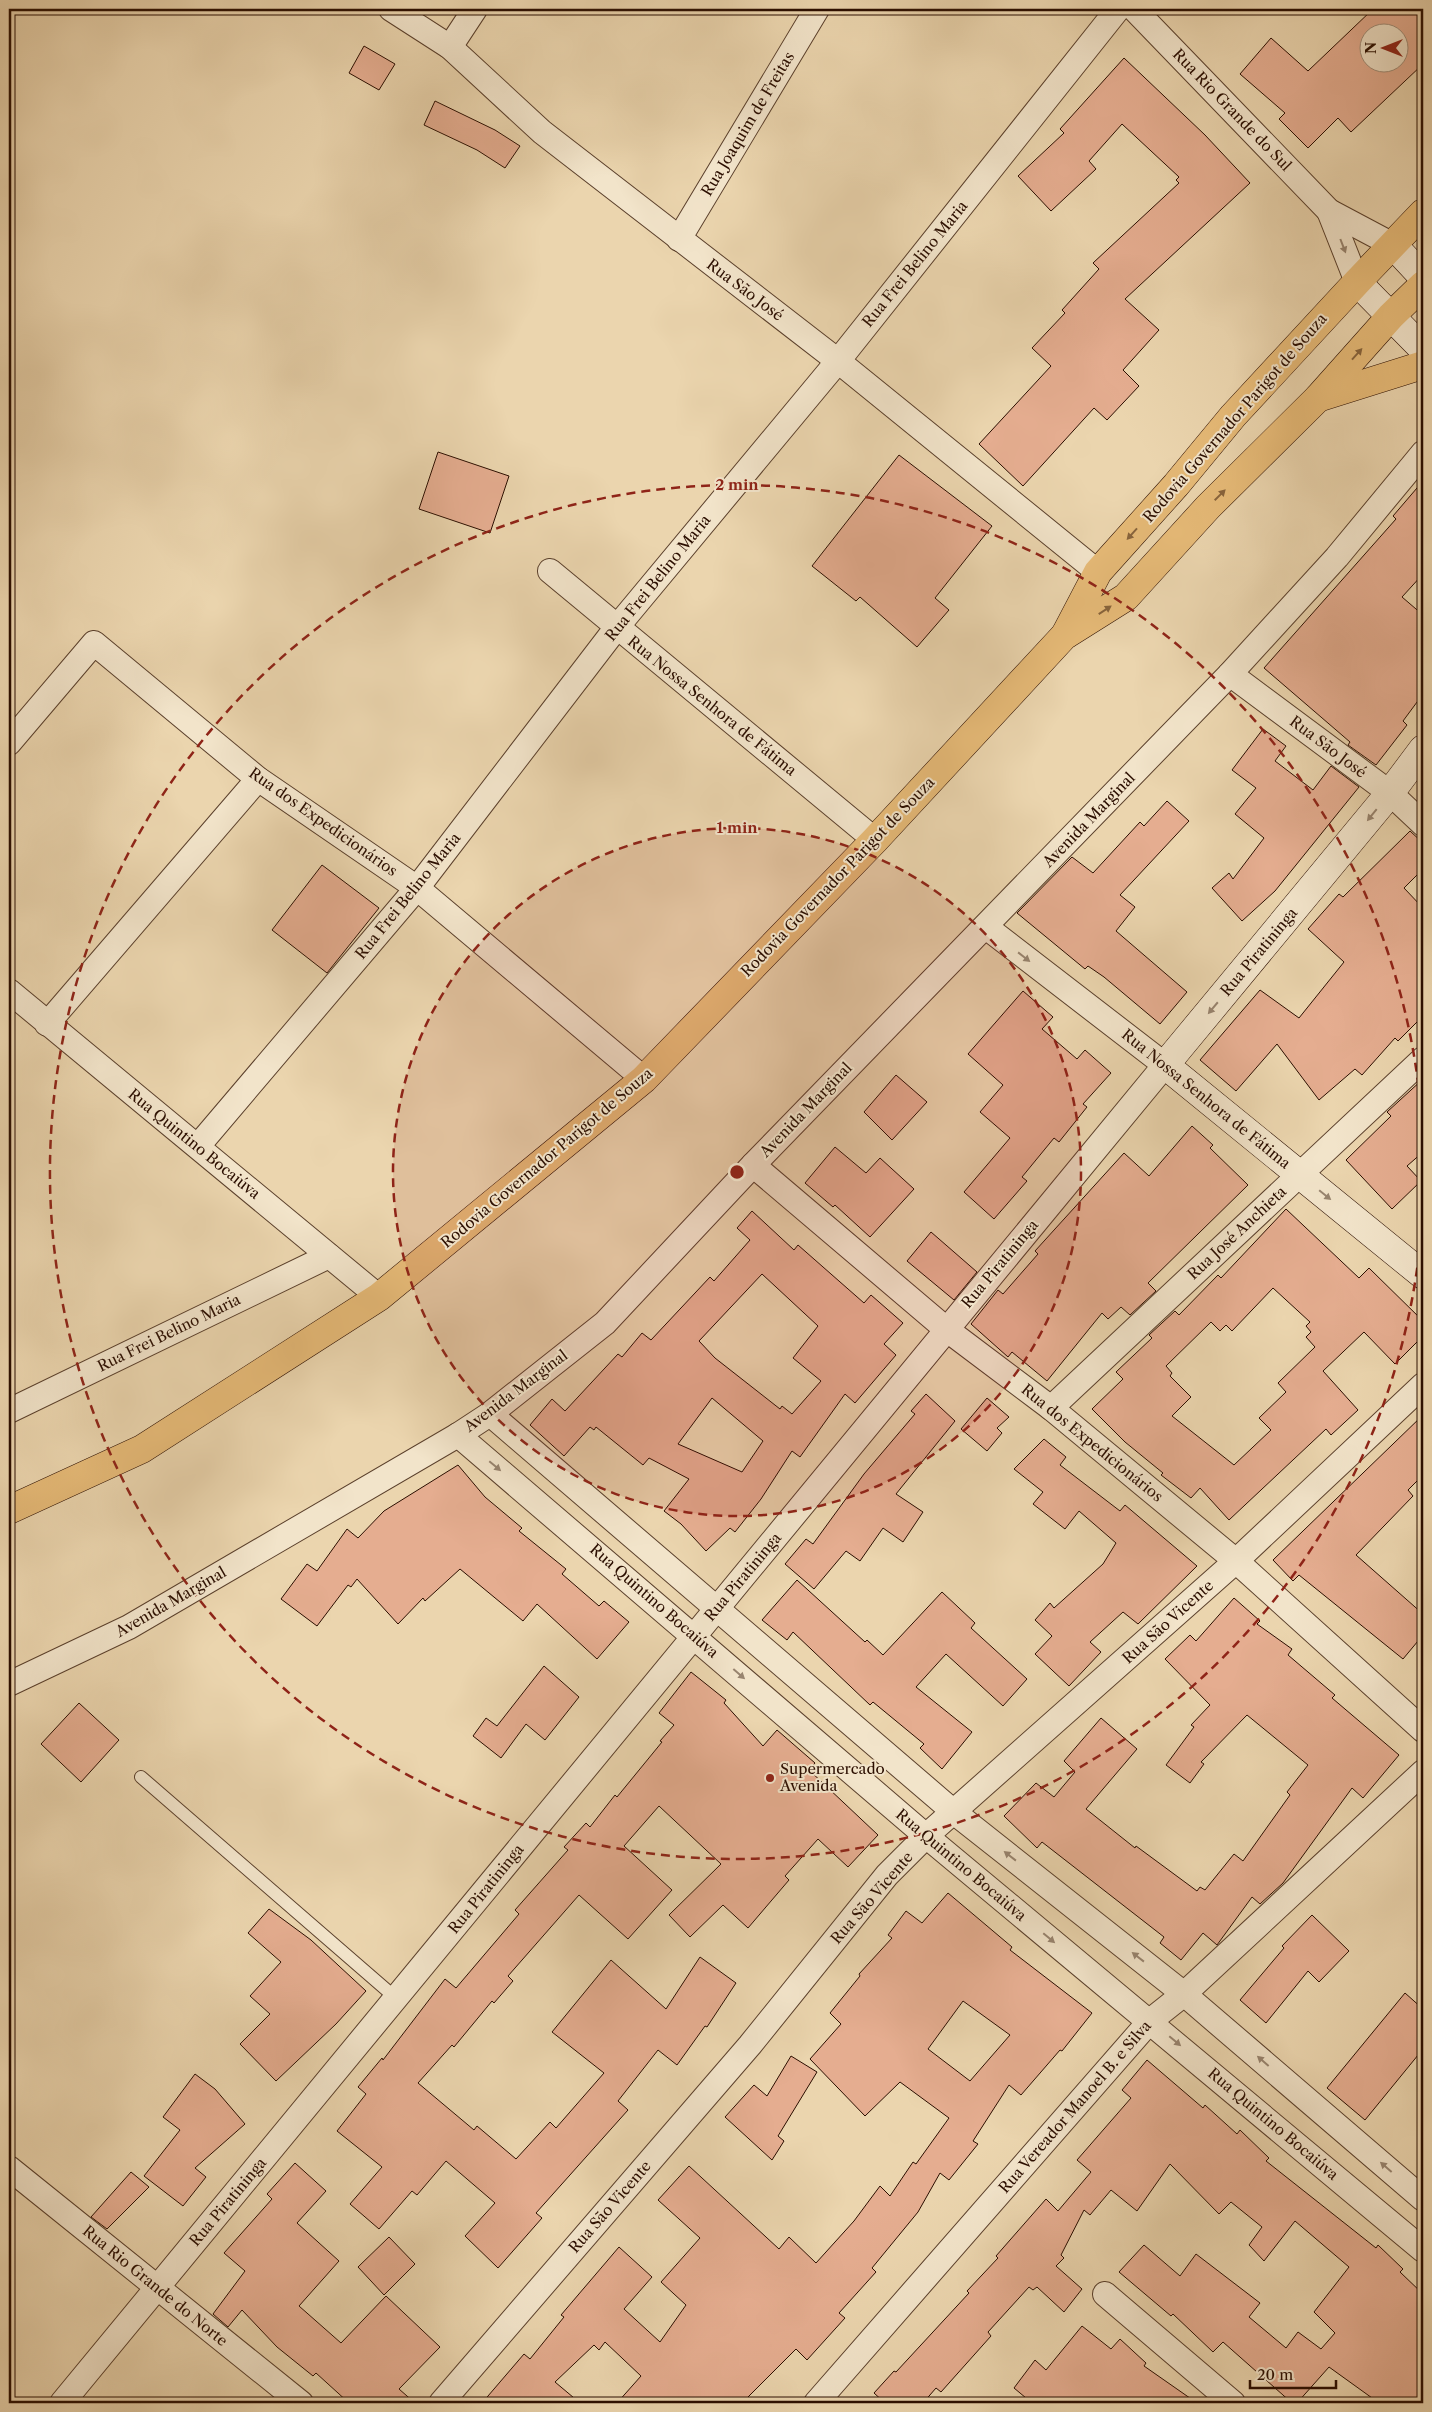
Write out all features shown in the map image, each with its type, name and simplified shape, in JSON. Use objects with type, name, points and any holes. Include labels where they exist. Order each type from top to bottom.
[{"type":"main road","name":"Rodovia Governador Parigot de Souza","points":[[1064,636],[1098,572],[1176,485],[1233,416],[1356,282],[1423,213]]},
{"type":"main road","name":"Rodovia Governador Parigot de Souza","points":[[9,1510],[142,1449],[379,1297],[644,1079],[875,840],[1064,636],[1126,596],[1208,507],[1318,398],[1391,316],[1423,285]]},
{"type":"main road","points":[[1318,398],[1423,365]]},
{"type":"street","name":"Rua São José","points":[[391,9],[450,47],[542,132],[838,361],[1098,572]]},
{"type":"street","points":[[450,47],[475,9]]},
{"type":"street","name":"Rua Joaquim de Freitas","points":[[679,239],[817,9]]},
{"type":"street","name":"Rua Frei Belino Maria","points":[[198,1146],[417,888],[617,627],[838,361],[1118,9]]},
{"type":"street","name":"Rua Rio Grande do Sul","points":[[1134,9],[1329,211],[1393,245],[1423,277]]},
{"type":"street","name":"Rua Rio Grande do Sul","points":[[1329,211],[1356,282]]},
{"type":"street","points":[[1356,282],[1423,349]]},
{"type":"street","name":"Avenida Marginal","points":[[9,1684],[129,1628],[458,1435],[490,1414],[605,1323],[753,1165],[1230,674],[1337,557],[1423,452]]},
{"type":"street","name":"Rua Nossa Senhora de Fátima","points":[[550,571],[875,840]]},
{"type":"street","name":"Rua dos Expedicionários","points":[[9,743],[94,643],[258,779],[417,888],[644,1079]]},
{"type":"street","name":"Rua São José","points":[[1230,674],[1390,793],[1423,824]]},
{"type":"street","name":"Rua Piratininga","points":[[62,2403],[397,1999],[693,1635],[718,1608],[946,1329],[1390,793],[1423,749]]},
{"type":"street","points":[[47,1024],[258,779]]},
{"type":"street","name":"Rua Nossa Senhora de Fátima","points":[[986,927],[1165,1065],[1423,1275]]},
{"type":"street","name":"Rua Quintino Bocaiúva","points":[[9,990],[47,1024],[198,1146],[379,1297]]},
{"type":"street","name":"Rua José Anchieta","points":[[1051,1408],[1423,1059]]},
{"type":"street","name":"Rua dos Expedicionários","points":[[753,1165],[946,1329],[1051,1408],[1236,1561],[1423,1730]]},
{"type":"street","name":"Rua Frei Belino Maria","points":[[9,1411],[329,1256]]},
{"type":"street","name":"Rua São Vicente","points":[[441,2403],[750,2046],[887,1876],[926,1836],[956,1813],[1236,1561],[1423,1385]]},
{"type":"street","points":[[490,1414],[956,1813],[1184,1994],[1423,2199]]},
{"type":"street","name":"Rua Quintino Bocaiúva","points":[[458,1435],[926,1836],[1150,2020],[1423,2250]]},
{"type":"street","name":"Rua Vereador Manoel B. e Silva","points":[[816,2403],[1150,2020],[1184,1994],[1423,1772]]},
{"type":"street","name":"Rua Rio Grande do Norte","points":[[9,2168],[301,2403]]},
{"type":"street","points":[[1105,2294],[1230,2402]]},
{"type":"lane","points":[[142,1777],[397,1999]]},
{"type":"building","points":[[1373,9],[1423,9],[1423,64],[1351,132],[1338,118],[1308,148],[1279,119],[1285,113],[1240,74],[1271,38],[1308,71]]},
{"type":"building","points":[[364,46],[395,64],[379,90],[349,73]]},
{"type":"building","points":[[1124,58],[1205,135],[1250,183],[1125,299],[1159,330],[1123,370],[1139,386],[1107,420],[1094,408],[1023,486],[979,444],[1051,366],[1032,348],[1065,313],[1062,310],[1099,269],[1093,263],[1179,183],[1176,180],[1179,177],[1122,124],[1089,161],[1096,169],[1051,211],[1018,176],[1064,133],[1060,129]]},
{"type":"building","points":[[435,101],[495,130],[520,146],[505,168],[477,150],[424,125]]},
{"type":"building","points":[[438,452],[509,476],[490,533],[419,509]]},
{"type":"building","points":[[899,455],[992,526],[935,598],[949,610],[917,647],[860,597],[856,601],[812,566]]},
{"type":"building","points":[[1423,481],[1423,574],[1402,597],[1423,615],[1423,694],[1403,721],[1407,725],[1376,765],[1348,745],[1350,742],[1264,668],[1396,519],[1393,516]]},
{"type":"building","points":[[1263,729],[1286,746],[1275,761],[1313,790],[1331,766],[1359,787],[1275,891],[1242,921],[1212,888],[1229,873],[1233,879],[1264,838],[1235,814],[1256,788],[1232,770]]},
{"type":"building","points":[[1167,801],[1189,821],[1120,895],[1135,907],[1116,931],[1187,992],[1160,1024],[1104,977],[1088,966],[1085,969],[1017,913],[1072,857],[1093,873],[1140,822],[1144,826]]},
{"type":"building","points":[[1410,831],[1423,843],[1423,869],[1404,888],[1423,908],[1423,1016],[1398,1041],[1395,1038],[1362,1075],[1355,1069],[1319,1100],[1277,1044],[1236,1091],[1200,1060],[1260,990],[1299,1018],[1344,962],[1308,929],[1339,894],[1343,897]]},
{"type":"building","points":[[322,865],[379,908],[327,973],[272,930]]},
{"type":"building","points":[[1023,991],[1053,1017],[1042,1029],[1077,1059],[1085,1050],[1111,1073],[1083,1104],[1087,1107],[1059,1142],[1054,1138],[1022,1177],[1027,1181],[994,1219],[964,1192],[1010,1138],[980,1112],[1003,1085],[968,1054]]},
{"type":"building","points":[[896,1075],[927,1102],[892,1140],[864,1112]]},
{"type":"building","points":[[1423,1079],[1423,1152],[1407,1166],[1421,1181],[1392,1209],[1346,1160],[1391,1116],[1387,1112]]},
{"type":"building","points":[[1192,1126],[1213,1145],[1210,1148],[1248,1185],[1148,1283],[1156,1291],[1130,1315],[1121,1307],[1108,1319],[1102,1313],[1047,1381],[1012,1352],[1008,1357],[971,1324],[998,1290],[1003,1294],[1038,1254],[1035,1251],[1124,1153],[1149,1176]]},
{"type":"building","points":[[835,1147],[866,1173],[880,1158],[914,1189],[870,1237],[835,1205],[833,1207],[805,1183]]},
{"type":"building","points":[[1286,1209],[1359,1278],[1369,1268],[1423,1321],[1423,1336],[1395,1364],[1364,1332],[1323,1371],[1358,1410],[1331,1435],[1326,1429],[1229,1520],[1200,1488],[1191,1498],[1161,1475],[1163,1473],[1125,1442],[1092,1409],[1123,1379],[1116,1372],[1152,1338],[1149,1335],[1175,1311],[1179,1315],[1218,1275],[1221,1278]],"holes":[[[1273,1288],[1310,1322],[1306,1326],[1311,1332],[1306,1337],[1315,1347],[1278,1383],[1286,1392],[1259,1418],[1271,1430],[1234,1465],[1172,1416],[1191,1397],[1170,1376],[1172,1373],[1166,1366],[1211,1322],[1220,1331],[1226,1325],[1232,1331]]]},
{"type":"building","points":[[752,1211],[794,1250],[798,1245],[864,1303],[871,1295],[903,1323],[884,1344],[896,1355],[855,1403],[845,1394],[800,1457],[792,1451],[761,1499],[735,1532],[730,1528],[706,1551],[681,1524],[664,1511],[689,1479],[649,1458],[643,1465],[596,1427],[594,1430],[590,1427],[564,1456],[530,1425],[552,1399],[565,1411],[618,1354],[622,1357],[642,1333],[651,1340],[710,1277],[714,1281],[750,1240],[737,1228]],"holes":[[[762,1274],[818,1326],[793,1358],[821,1381],[792,1414],[782,1406],[780,1409],[715,1358],[699,1341]],[[712,1398],[763,1441],[742,1472],[678,1444]]]},
{"type":"building","points":[[931,1232],[977,1272],[954,1300],[907,1261]]},
{"type":"building","points":[[926,1394],[955,1421],[896,1494],[923,1512],[903,1542],[883,1528],[860,1561],[846,1551],[814,1589],[785,1564],[806,1539],[813,1544],[864,1474],[915,1414],[911,1411]]},
{"type":"building","points":[[987,1398],[1009,1417],[997,1428],[1002,1433],[987,1451],[961,1429]]},
{"type":"building","points":[[1423,1415],[1423,1475],[1408,1490],[1413,1496],[1356,1555],[1423,1614],[1423,1635],[1403,1659],[1299,1575],[1293,1581],[1273,1560]]},
{"type":"building","points":[[1044,1439],[1066,1457],[1060,1465],[1120,1511],[1125,1505],[1197,1566],[1138,1624],[1123,1612],[1090,1642],[1101,1652],[1069,1686],[1035,1654],[1052,1636],[1035,1620],[1050,1603],[1054,1608],[1103,1564],[1116,1543],[1079,1511],[1065,1529],[1033,1504],[1043,1492],[1014,1469]]},
{"type":"building","points":[[458,1465],[485,1497],[522,1528],[519,1531],[566,1569],[562,1574],[599,1606],[604,1601],[629,1622],[597,1659],[537,1604],[523,1621],[460,1569],[425,1601],[423,1598],[398,1624],[357,1579],[351,1587],[348,1585],[317,1626],[281,1599],[307,1564],[317,1571],[347,1529],[358,1538],[384,1511]]},
{"type":"building","points":[[797,1580],[865,1642],[867,1640],[883,1655],[942,1592],[975,1623],[971,1628],[1027,1679],[1003,1706],[946,1654],[916,1687],[972,1732],[942,1769],[920,1748],[924,1744],[873,1702],[870,1705],[793,1632],[787,1640],[762,1620]]},
{"type":"building","points":[[1234,1598],[1260,1621],[1257,1624],[1292,1649],[1288,1655],[1335,1695],[1332,1698],[1399,1755],[1363,1798],[1352,1788],[1283,1883],[1260,1904],[1252,1897],[1217,1945],[1203,1933],[1181,1960],[1160,1943],[1164,1937],[1042,1842],[1037,1848],[1004,1816],[1036,1783],[1054,1797],[1075,1772],[1064,1761],[1101,1718],[1137,1749],[1086,1809],[1135,1848],[1136,1846],[1197,1891],[1200,1887],[1205,1890],[1234,1854],[1243,1861],[1290,1795],[1287,1792],[1308,1765],[1247,1715],[1201,1762],[1204,1764],[1190,1783],[1166,1765],[1194,1727],[1191,1725],[1210,1705],[1165,1659],[1190,1635],[1196,1641]]},
{"type":"building","points":[[544,1666],[579,1697],[545,1740],[526,1724],[501,1758],[473,1736],[486,1718],[497,1726]]},
{"type":"building","points":[[691,1672],[726,1700],[724,1703],[763,1746],[777,1730],[815,1763],[809,1770],[878,1835],[848,1867],[818,1839],[785,1876],[789,1880],[748,1928],[723,1905],[690,1937],[669,1915],[721,1864],[659,1806],[624,1846],[672,1890],[628,1939],[579,1895],[508,1976],[513,1981],[494,2003],[492,2001],[454,2047],[452,2045],[418,2083],[474,2130],[477,2126],[516,2159],[550,2122],[556,2128],[604,2073],[552,2032],[611,1960],[666,2009],[700,1957],[736,1983],[707,2027],[705,2026],[677,2065],[658,2050],[618,2101],[628,2110],[536,2213],[542,2218],[498,2268],[465,2236],[495,2203],[446,2161],[417,2195],[412,2191],[379,2229],[350,2204],[382,2167],[337,2131],[366,2094],[358,2087],[382,2058],[383,2060],[445,1979],[456,1988],[519,1914],[515,1910],[568,1850],[564,1847],[586,1823],[590,1827],[615,1795],[617,1797],[662,1742],[660,1741],[674,1725],[659,1713]]},
{"type":"building","points":[[79,1703],[119,1740],[81,1782],[41,1744]]},
{"type":"building","points":[[948,1893],[1012,1947],[1010,1950],[1092,2013],[1062,2051],[1060,2050],[1021,2095],[1009,2085],[973,2141],[978,2144],[949,2180],[940,2173],[918,2212],[872,2268],[876,2272],[839,2313],[845,2318],[807,2360],[796,2349],[742,2403],[617,2403],[641,2376],[605,2342],[599,2350],[594,2345],[555,2382],[580,2403],[482,2403],[524,2354],[530,2359],[564,2317],[561,2315],[619,2247],[652,2277],[624,2309],[660,2342],[686,2305],[661,2282],[700,2238],[658,2200],[689,2166],[779,2249],[789,2237],[816,2263],[854,2221],[880,2186],[890,2196],[913,2162],[916,2164],[949,2118],[900,2082],[865,2116],[810,2059],[841,2024],[830,2013],[860,1976],[859,1974],[892,1938],[888,1935],[906,1911],[922,1923]],"holes":[[[963,2001],[1010,2035],[970,2081],[928,2049]]]},
{"type":"building","points":[[269,1909],[311,1940],[366,1991],[336,2024],[276,2081],[240,2044],[270,2014],[250,1996],[281,1962],[248,1933]]},
{"type":"building","points":[[1312,1915],[1349,1951],[1319,1982],[1308,1971],[1266,2023],[1240,2000],[1284,1948],[1282,1946]]},
{"type":"building","points":[[1405,1993],[1423,2009],[1423,2049],[1365,2120],[1327,2088]]},
{"type":"building","points":[[791,2056],[817,2072],[778,2136],[784,2141],[772,2160],[725,2117],[754,2085],[767,2096]]},
{"type":"building","points":[[1147,2060],[1203,2108],[1205,2105],[1237,2134],[1240,2130],[1269,2158],[1266,2161],[1376,2248],[1378,2245],[1403,2269],[1400,2272],[1423,2294],[1423,2403],[1379,2403],[1329,2367],[1297,2403],[1292,2403],[1223,2342],[1213,2352],[1173,2314],[1171,2316],[1119,2272],[1144,2245],[1180,2276],[1196,2254],[1260,2303],[1249,2317],[1286,2348],[1298,2332],[1321,2349],[1335,2333],[1314,2312],[1349,2267],[1295,2221],[1264,2261],[1249,2245],[1262,2227],[1231,2202],[1219,2214],[1170,2164],[1137,2211],[1111,2190],[1090,2215],[1084,2210],[1061,2255],[1064,2258],[1056,2266],[1082,2289],[1064,2312],[1037,2287],[1033,2290],[1029,2287],[988,2332],[991,2336],[941,2392],[936,2388],[923,2403],[885,2403],[874,2393],[969,2293],[967,2291],[998,2258],[996,2256],[1046,2199],[1058,2211],[1091,2172],[1077,2160],[1131,2098],[1122,2090]]},
{"type":"building","points":[[195,2074],[215,2089],[245,2124],[195,2168],[206,2177],[183,2206],[144,2176],[180,2130],[163,2117]]},
{"type":"building","points":[[295,2163],[326,2191],[297,2223],[339,2261],[299,2306],[341,2343],[386,2296],[440,2347],[399,2389],[415,2403],[349,2403],[316,2373],[313,2376],[277,2347],[242,2310],[228,2327],[213,2314],[245,2271],[224,2253],[272,2199],[267,2194]]},
{"type":"building","points":[[131,2172],[149,2187],[107,2229],[91,2217]]},
{"type":"building","points":[[389,2237],[415,2264],[384,2295],[358,2267]]},
{"type":"building","points":[[1082,2326],[1111,2349],[1120,2339],[1146,2363],[1144,2366],[1197,2403],[1032,2403],[1014,2388],[1035,2360],[1046,2370]]},
{"type":"place","name":"Supermercado Avenida","points":[[770,1778]]}]
